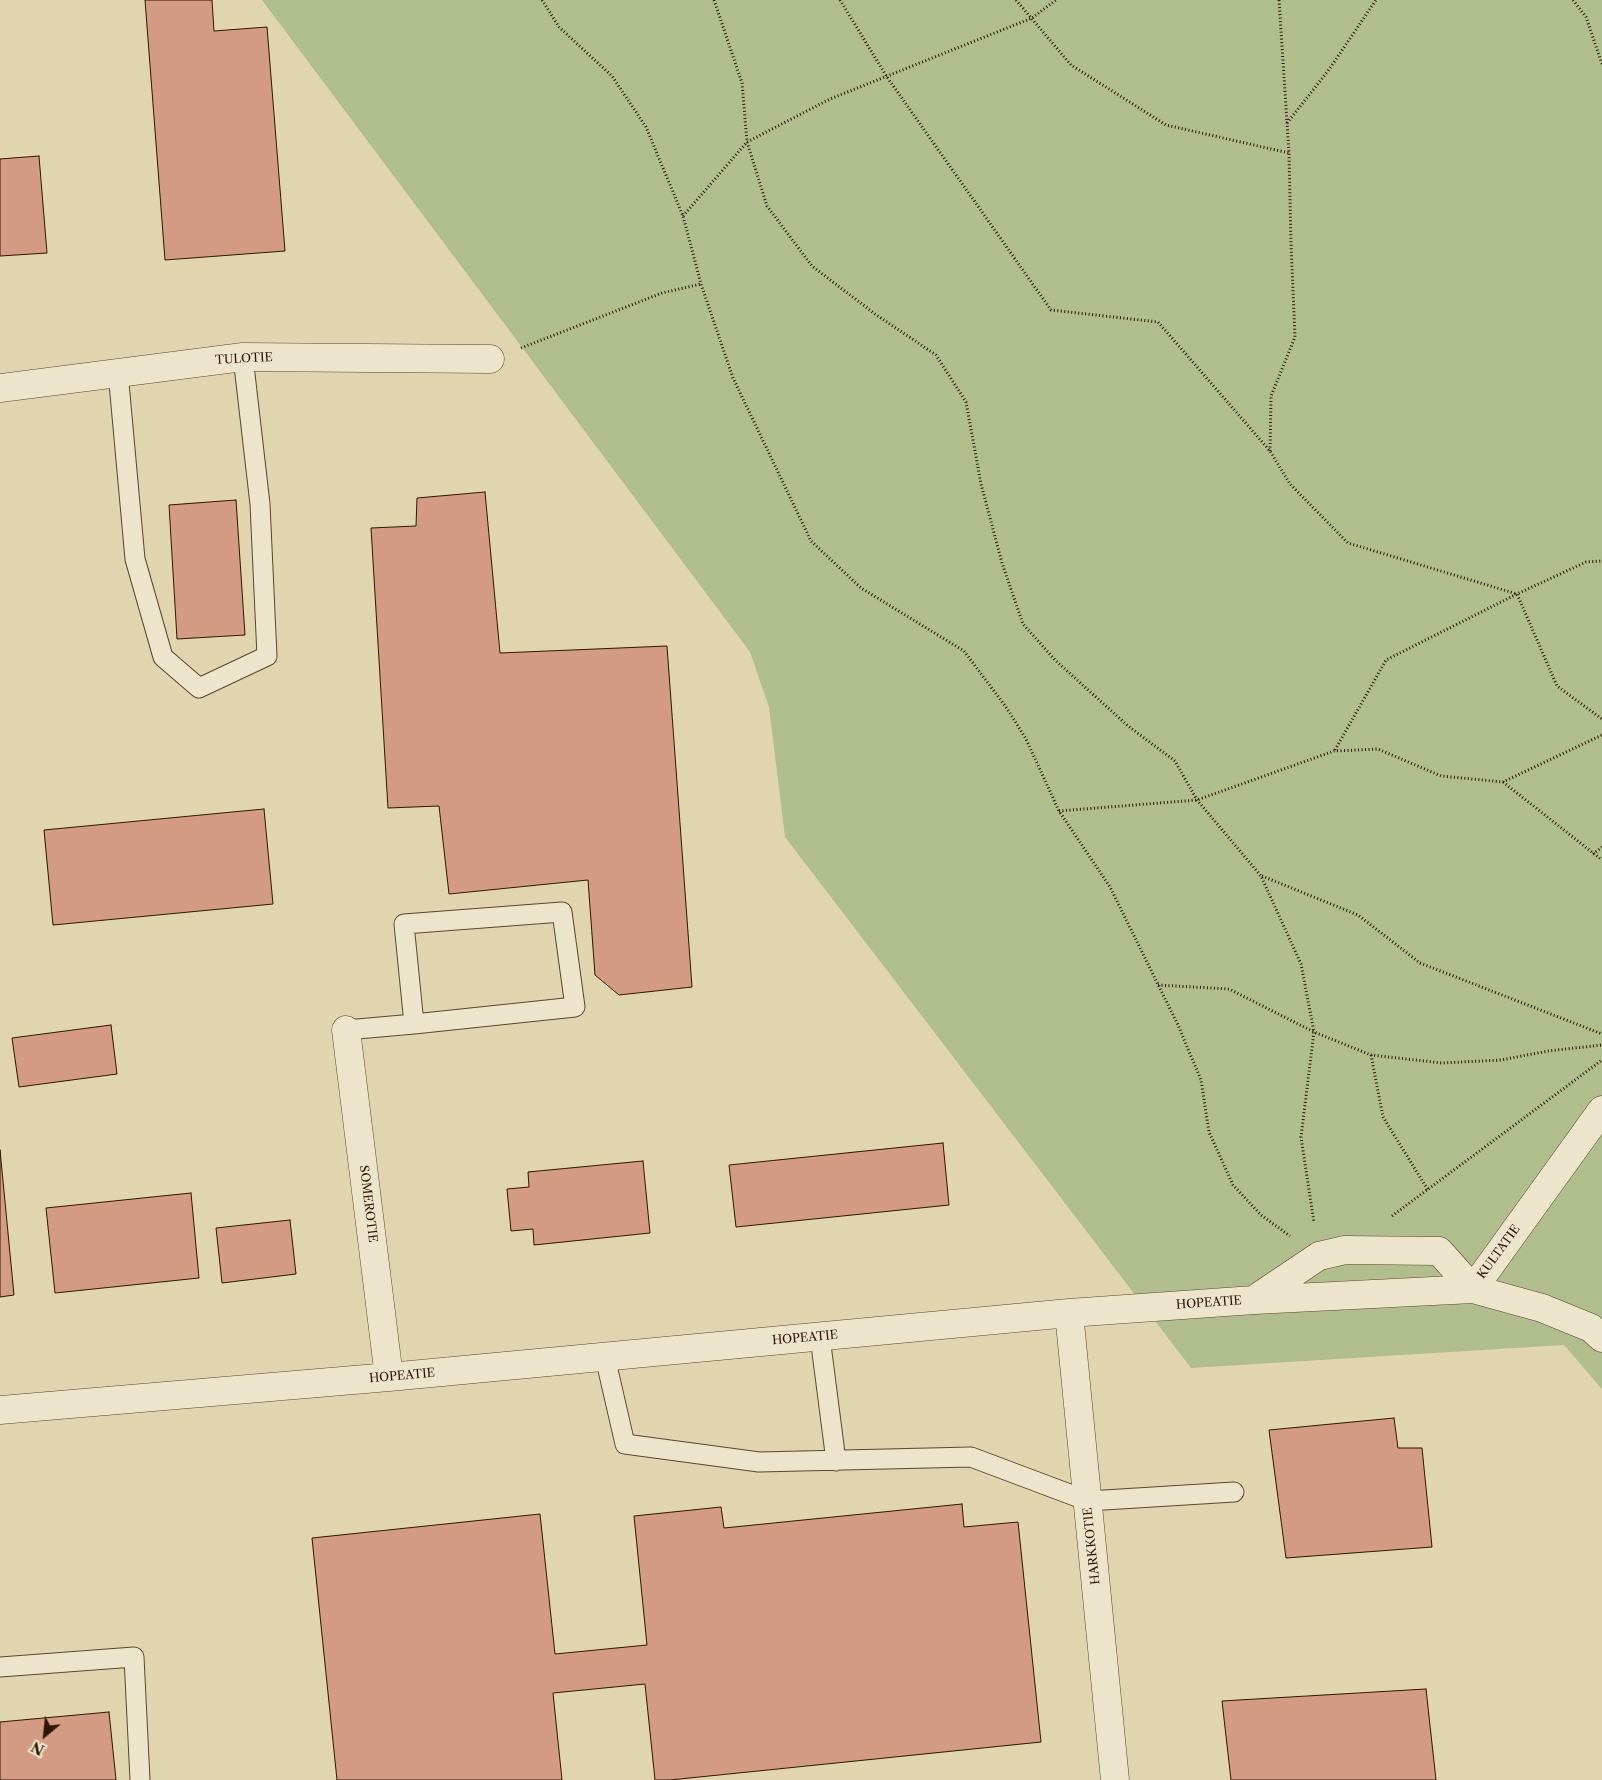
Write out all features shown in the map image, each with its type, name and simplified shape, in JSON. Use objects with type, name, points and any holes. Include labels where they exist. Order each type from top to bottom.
[{"type":"street","name":"TULOTIE","points":[[0,388],[243,357],[490,359]]},
{"type":"street","name":"SOMEROTIE","points":[[346,1030],[389,1378]]},
{"type":"street","name":"KULTATIE","points":[[1254,1300],[1319,1256],[1345,1250],[1439,1251],[1473,1289],[1602,1110]]},
{"type":"street","name":"HOPEATIE","points":[[0,1410],[389,1378],[1069,1313],[1254,1300],[1473,1289],[1542,1308],[1590,1328],[1602,1338]]},
{"type":"street","name":"HARKKOTIE","points":[[1069,1313],[1115,1780]]},
{"type":"lane","points":[[118,372],[135,559],[163,657],[199,688],[267,656],[260,504],[243,357]]},
{"type":"lane","points":[[346,1030],[414,1024],[575,1007],[562,912],[404,924],[414,1024]]},
{"type":"lane","points":[[820,1337],[836,1460]]},
{"type":"lane","points":[[605,1357],[625,1444],[759,1462],[971,1457],[1088,1500],[1234,1492]]},
{"type":"lane","points":[[0,1667],[134,1657],[140,1780]]},
{"type":"path","points":[[542,0],[559,27],[612,76],[646,127],[683,216],[701,284],[733,378],[811,541],[861,588],[964,650],[1006,707],[1026,739],[1059,811],[1110,887],[1178,1025],[1201,1080],[1209,1132],[1233,1184],[1261,1215],[1319,1256]]},
{"type":"path","points":[[714,0],[742,83],[747,142],[767,206],[812,266],[875,314],[936,355],[966,402],[981,484],[1002,564],[1023,624],[1055,660],[1128,726],[1175,760],[1197,800],[1261,876],[1301,964],[1314,1032],[1301,1138],[1319,1256]]},
{"type":"path","points":[[840,0],[887,77],[1051,310],[1158,322],[1270,451],[1290,484],[1348,544],[1517,594]]},
{"type":"path","points":[[1016,0],[1071,64],[1166,125],[1289,153]]},
{"type":"path","points":[[683,216],[747,142],[830,99],[1032,18],[1056,0]]},
{"type":"path","points":[[1270,451],[1271,396],[1295,337],[1289,153],[1279,0]]},
{"type":"path","points":[[1287,122],[1328,71],[1376,0]]},
{"type":"path","points":[[1573,0],[1586,17],[1602,64]]},
{"type":"path","points":[[490,359],[662,293],[701,284]]},
{"type":"path","points":[[1334,751],[1386,660],[1517,594],[1586,562],[1602,561]]},
{"type":"path","points":[[1517,594],[1557,686],[1602,719]]},
{"type":"path","points":[[1059,811],[1197,800],[1334,751],[1378,749],[1441,776],[1503,782],[1602,735]]},
{"type":"path","points":[[1503,782],[1602,860]]},
{"type":"path","points":[[1593,854],[1602,847]]},
{"type":"path","points":[[1261,876],[1358,915],[1420,963],[1602,1034]]},
{"type":"path","points":[[1158,985],[1229,989],[1314,1032],[1371,1055],[1442,1063],[1501,1060],[1548,1051],[1602,1045]]},
{"type":"path","points":[[1371,1055],[1383,1117],[1428,1190]]},
{"type":"path","points":[[1390,1217],[1602,1060]]},
{"type":"green space","points":[[262,0],[1602,0],[1602,1389],[1564,1345],[1191,1368],[785,837],[769,707],[750,652]]},
{"type":"building","points":[[145,0],[212,0],[214,31],[267,27],[285,251],[165,260]]},
{"type":"building","points":[[39,156],[47,253],[0,256],[0,159]]},
{"type":"building","points":[[485,492],[500,653],[667,646],[692,987],[619,995],[595,975],[588,880],[449,894],[439,806],[388,808],[371,528],[416,526],[417,498]]},
{"type":"building","points":[[236,500],[245,635],[177,639],[169,505]]},
{"type":"building","points":[[264,809],[273,904],[53,925],[44,830]]},
{"type":"building","points":[[111,1025],[117,1074],[19,1087],[12,1038]]},
{"type":"building","points":[[943,1143],[949,1205],[736,1227],[729,1165]]},
{"type":"building","points":[[0,1150],[14,1295],[0,1297]]},
{"type":"building","points":[[643,1161],[650,1233],[534,1245],[533,1229],[511,1231],[507,1189],[529,1187],[528,1172]]},
{"type":"building","points":[[191,1193],[199,1278],[55,1293],[46,1208]]},
{"type":"building","points":[[290,1220],[296,1274],[222,1283],[216,1228]]},
{"type":"building","points":[[1394,1418],[1398,1448],[1422,1448],[1432,1547],[1286,1558],[1269,1430]]},
{"type":"building","points":[[962,1504],[964,1527],[1018,1522],[1041,1742],[655,1780],[645,1684],[553,1693],[562,1780],[337,1780],[312,1538],[540,1514],[555,1654],[647,1645],[634,1516],[721,1507],[724,1528]]},
{"type":"building","points":[[1426,1689],[1436,1780],[1231,1780],[1222,1701]]},
{"type":"building","points":[[109,1712],[116,1780],[0,1780],[0,1722]]}]
